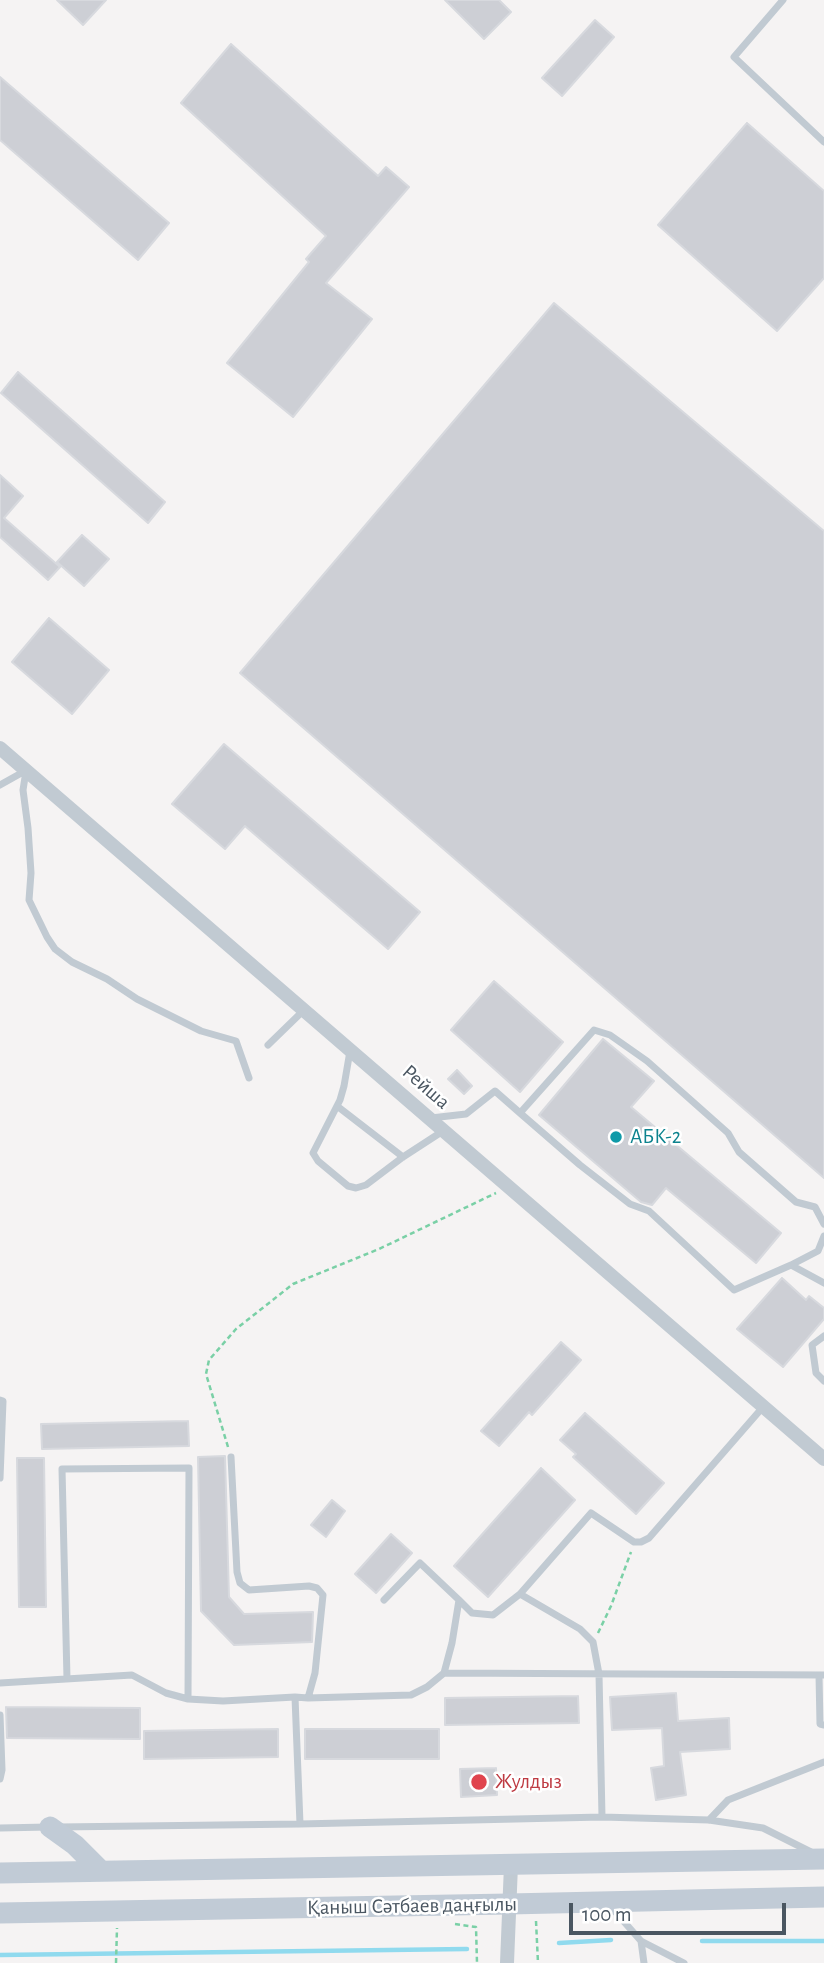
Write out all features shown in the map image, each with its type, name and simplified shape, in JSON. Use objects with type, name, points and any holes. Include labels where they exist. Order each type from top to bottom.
[{"type":"main road","points":[[50,1827],[75,1845],[101,1871]]},
{"type":"main road","name":"Қаныш Сәтбаев даңғылы","points":[[0,1872],[824,1859]]},
{"type":"main road","name":"Қаныш Сәтбаев даңғылы","points":[[0,1913],[824,1897]]},
{"type":"street","name":"Рейша","points":[[0,748],[824,1459]]},
{"type":"street","points":[[507,1963],[511,1865]]},
{"type":"lane","points":[[783,0],[734,57],[824,142]]},
{"type":"lane","points":[[0,785],[26,771]]},
{"type":"lane","points":[[26,771],[23,790],[31,873],[29,900],[55,949],[72,962],[190,1026],[236,1041],[249,1078]]},
{"type":"lane","points":[[268,1045],[304,1010]]},
{"type":"lane","points":[[520,1113],[594,1030],[610,1035],[647,1061],[688,1097],[728,1133],[739,1152],[796,1202],[815,1207],[824,1224]]},
{"type":"lane","points":[[350,1049],[344,1086],[337,1106],[313,1153],[318,1161],[348,1186],[356,1188],[366,1185],[444,1131]]},
{"type":"lane","points":[[430,1118],[466,1114],[495,1091],[580,1165],[630,1204],[649,1211],[734,1290],[818,1251],[824,1236]]},
{"type":"lane","points":[[337,1106],[403,1157]]},
{"type":"lane","points":[[791,1265],[824,1283]]},
{"type":"lane","points":[[824,1336],[812,1345],[816,1373],[824,1381]]},
{"type":"lane","points":[[0,1399],[3,1401],[0,1478]]},
{"type":"lane","points":[[384,1600],[421,1563],[472,1613],[492,1615],[520,1594],[591,1513],[634,1542],[649,1538],[763,1407]]},
{"type":"lane","points":[[231,1457],[237,1572],[240,1583],[249,1590],[309,1586],[317,1588],[323,1595],[315,1673],[307,1698]]},
{"type":"lane","points":[[67,1679],[62,1469],[189,1468],[188,1699]]},
{"type":"lane","points":[[520,1594],[580,1629],[593,1642],[599,1674],[602,1817]]},
{"type":"lane","points":[[0,1683],[132,1675],[166,1693],[188,1699],[223,1701],[411,1695],[444,1672],[459,1600]]},
{"type":"lane","points":[[444,1672],[822,1675],[820,1724],[824,1724]]},
{"type":"lane","points":[[295,1697],[300,1824]]},
{"type":"lane","points":[[0,1715],[0,1779]]},
{"type":"lane","points":[[709,1820],[728,1800],[824,1762]]},
{"type":"lane","points":[[0,1828],[602,1817],[709,1820],[763,1828],[824,1859]]},
{"type":"lane","points":[[605,1901],[641,1941],[684,1963]]},
{"type":"lane","points":[[641,1941],[644,1963]]},
{"type":"path","points":[[231,1457],[206,1374],[209,1360],[236,1329],[293,1284],[379,1249],[508,1186]]},
{"type":"path","points":[[593,1642],[611,1606],[634,1542]]},
{"type":"path","points":[[536,1904],[538,1963]]},
{"type":"path","points":[[476,1927],[477,1963]]},
{"type":"path","points":[[116,1963],[117,1928]]},
{"type":"building","points":[[57,0],[106,0],[83,25]]},
{"type":"building","points":[[445,0],[499,0],[511,12],[484,39]]},
{"type":"building","points":[[595,20],[614,37],[562,96],[542,78]]},
{"type":"building","points":[[231,44],[378,176],[386,167],[409,187],[326,283],[372,319],[293,417],[227,363],[309,262],[306,259],[326,236],[181,103]]},
{"type":"building","points":[[0,77],[169,223],[138,260],[0,140]]},
{"type":"building","points":[[747,123],[824,191],[824,278],[777,331],[658,225]]},
{"type":"building","points":[[554,303],[824,531],[824,1178],[240,673]]},
{"type":"building","points":[[18,372],[165,502],[148,523],[1,393]]},
{"type":"building","points":[[0,475],[23,496],[4,518],[60,567],[48,580],[0,537]]},
{"type":"building","points":[[82,535],[109,559],[84,586],[57,562]]},
{"type":"building","points":[[49,618],[109,670],[72,714],[12,662]]},
{"type":"building","points":[[224,744],[420,912],[388,949],[245,826],[225,849],[172,804]]},
{"type":"building","points":[[494,981],[563,1042],[520,1092],[451,1030]]},
{"type":"building","name":"АБК-2","points":[[603,1039],[654,1081],[631,1107],[781,1233],[756,1263],[666,1188],[652,1205],[641,1202],[539,1115]]},
{"type":"building","points":[[457,1070],[472,1086],[464,1094],[448,1079]]},
{"type":"building","points":[[782,1278],[806,1300],[809,1296],[824,1308],[824,1319],[783,1367],[737,1329]]},
{"type":"building","points":[[561,1342],[581,1360],[532,1415],[529,1412],[499,1446],[481,1431]]},
{"type":"building","points":[[585,1413],[664,1483],[636,1514],[573,1457],[576,1454],[560,1440]]},
{"type":"building","points":[[188,1421],[189,1446],[42,1449],[41,1424]]},
{"type":"building","points":[[225,1456],[229,1597],[244,1614],[313,1612],[312,1642],[234,1645],[201,1611],[198,1457]]},
{"type":"building","points":[[17,1458],[44,1458],[46,1607],[19,1607]]},
{"type":"building","points":[[541,1468],[575,1500],[488,1597],[454,1566]]},
{"type":"building","points":[[332,1500],[345,1511],[326,1537],[311,1525]]},
{"type":"building","points":[[391,1534],[412,1553],[376,1593],[355,1574]]},
{"type":"building","points":[[676,1693],[678,1721],[729,1718],[730,1749],[680,1752],[686,1795],[656,1800],[651,1768],[664,1766],[662,1728],[612,1730],[610,1697]]},
{"type":"building","points":[[578,1696],[579,1723],[445,1725],[445,1698]]},
{"type":"building","points":[[6,1707],[140,1708],[140,1739],[7,1738]]},
{"type":"building","points":[[278,1729],[278,1757],[144,1759],[144,1731]]},
{"type":"building","points":[[305,1729],[439,1729],[439,1759],[305,1759]]},
{"type":"building","name":"Жулдыз","points":[[496,1768],[497,1795],[461,1797],[460,1769]]},
{"type":"waterway","points":[[559,1943],[611,1940]]},
{"type":"waterway","points":[[702,1941],[824,1941]]},
{"type":"waterway","points":[[0,1955],[467,1949]]},
{"type":"place","name":"АБК-2","points":[[616,1137]]},
{"type":"place","name":"Жулдыз","points":[[479,1782]]}]
